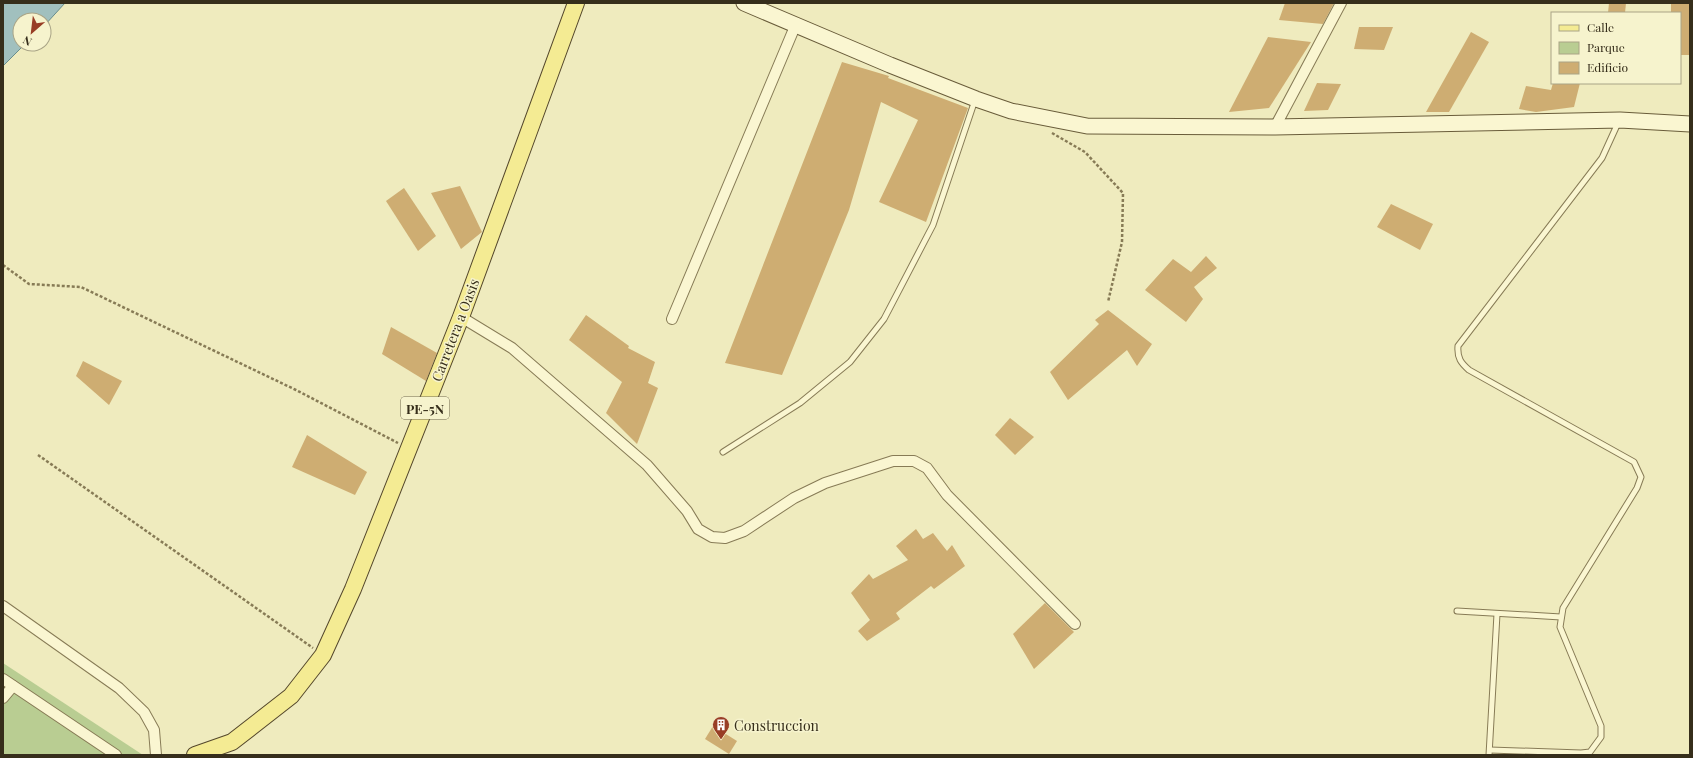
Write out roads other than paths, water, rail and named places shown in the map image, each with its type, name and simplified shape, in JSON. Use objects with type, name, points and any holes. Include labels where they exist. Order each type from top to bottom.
[{"type":"main road","name":"Carretera a Oasis","points":[[195,755],[232,742],[291,696],[323,655],[353,589],[461,316],[576,3]]},
{"type":"street","points":[[744,3],[890,65],[976,99],[1011,111],[1087,126],[1275,127],[1620,120],[1690,124]]},
{"type":"street","points":[[1275,127],[1341,3]]},
{"type":"street","points":[[672,319],[796,24]]},
{"type":"street","points":[[461,316],[512,348],[647,465],[687,511],[698,529],[712,537],[725,538],[744,531],[794,498],[825,483],[893,461],[914,461],[927,468],[947,494],[1075,624]]},
{"type":"street","points":[[3,606],[119,688],[144,712],[154,730],[156,755]]},
{"type":"street","points":[[3,679],[116,755]]},
{"type":"street","points":[[3,698],[13,686]]},
{"type":"lane","points":[[723,452],[805,398],[850,362],[884,319],[933,225],[976,99]]},
{"type":"lane","points":[[1497,614],[1490,752],[1590,752],[1601,737],[1601,726],[1560,627],[1561,617],[1563,608],[1637,488],[1641,477],[1634,462],[1470,370],[1461,363],[1458,354],[1458,346],[1602,158],[1620,120]]},
{"type":"lane","points":[[1457,612],[1561,617]]},
{"type":"water","points":[[3,3],[65,3],[52,17],[52,12],[12,12],[12,52],[17,52],[3,66]]},
{"type":"place","name":"Construccion","points":[[721,740]]}]
